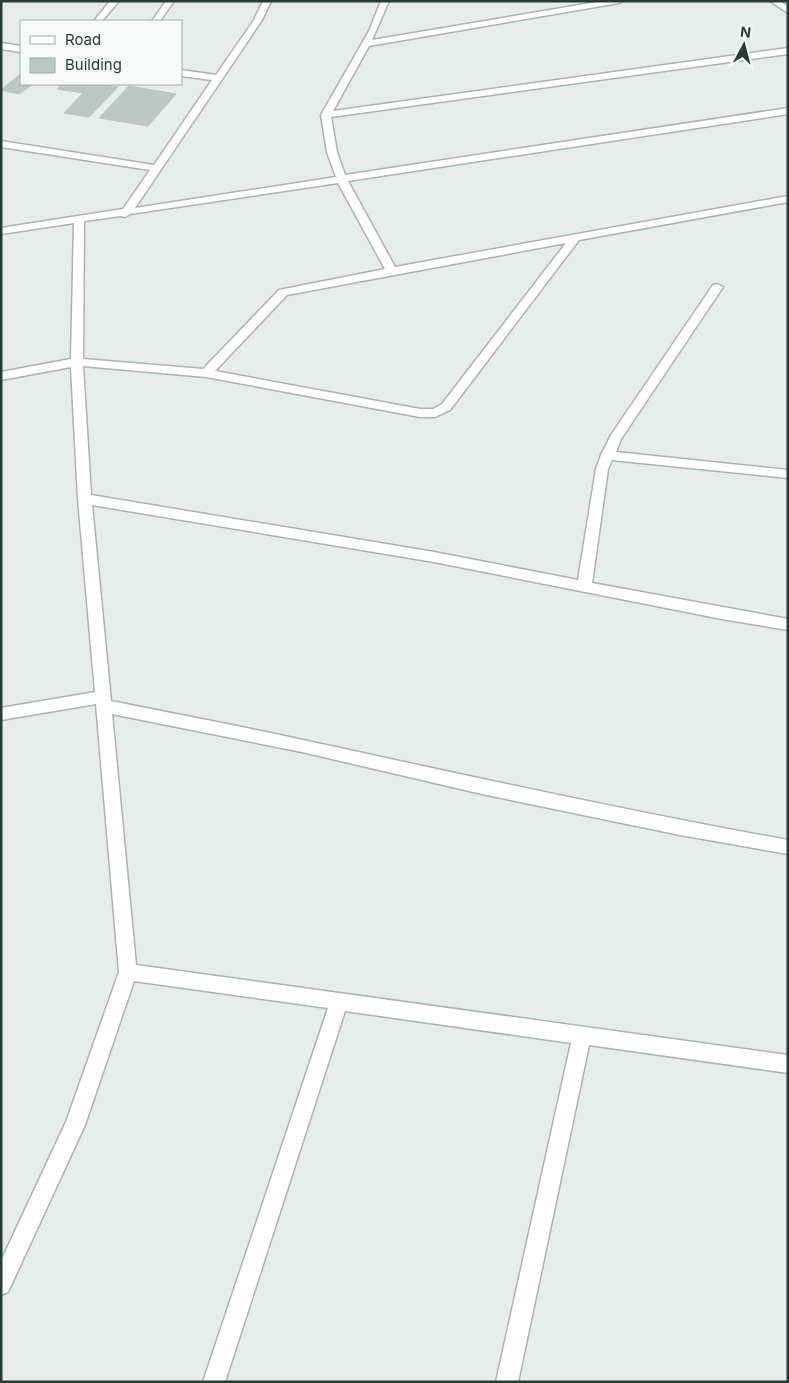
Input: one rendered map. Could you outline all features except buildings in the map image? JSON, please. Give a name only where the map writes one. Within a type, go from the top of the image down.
[{"type":"street","points":[[99,20],[115,1]]},
{"type":"street","points":[[157,20],[170,1]]},
{"type":"street","points":[[125,214],[258,20],[267,1]]},
{"type":"street","points":[[385,1],[366,44],[326,115],[332,152],[342,180],[392,271]]},
{"type":"street","points":[[366,44],[619,1]]},
{"type":"street","points":[[774,1],[788,12]]},
{"type":"street","points":[[1,46],[20,49]]},
{"type":"street","points":[[326,115],[788,51]]},
{"type":"street","points":[[182,73],[219,78]]},
{"type":"street","points":[[1,231],[125,214],[788,111]]},
{"type":"street","points":[[1,144],[156,168]]},
{"type":"street","points":[[206,373],[283,292],[788,199]]},
{"type":"street","points":[[1,1284],[75,1125],[128,972],[85,499],[77,362],[79,220]]},
{"type":"street","points":[[1,376],[77,362],[206,373],[420,413],[435,413],[446,407],[575,238]]},
{"type":"street","points":[[584,587],[602,469],[606,455],[615,438],[717,287]]},
{"type":"street","points":[[606,455],[788,474]]},
{"type":"street","points":[[85,499],[434,557],[788,625]]},
{"type":"street","points":[[1,714],[102,702],[539,798],[788,847]]},
{"type":"street","points":[[128,972],[788,1064]]},
{"type":"street","points":[[214,1382],[339,1001]]},
{"type":"street","points":[[507,1382],[582,1035]]}]
